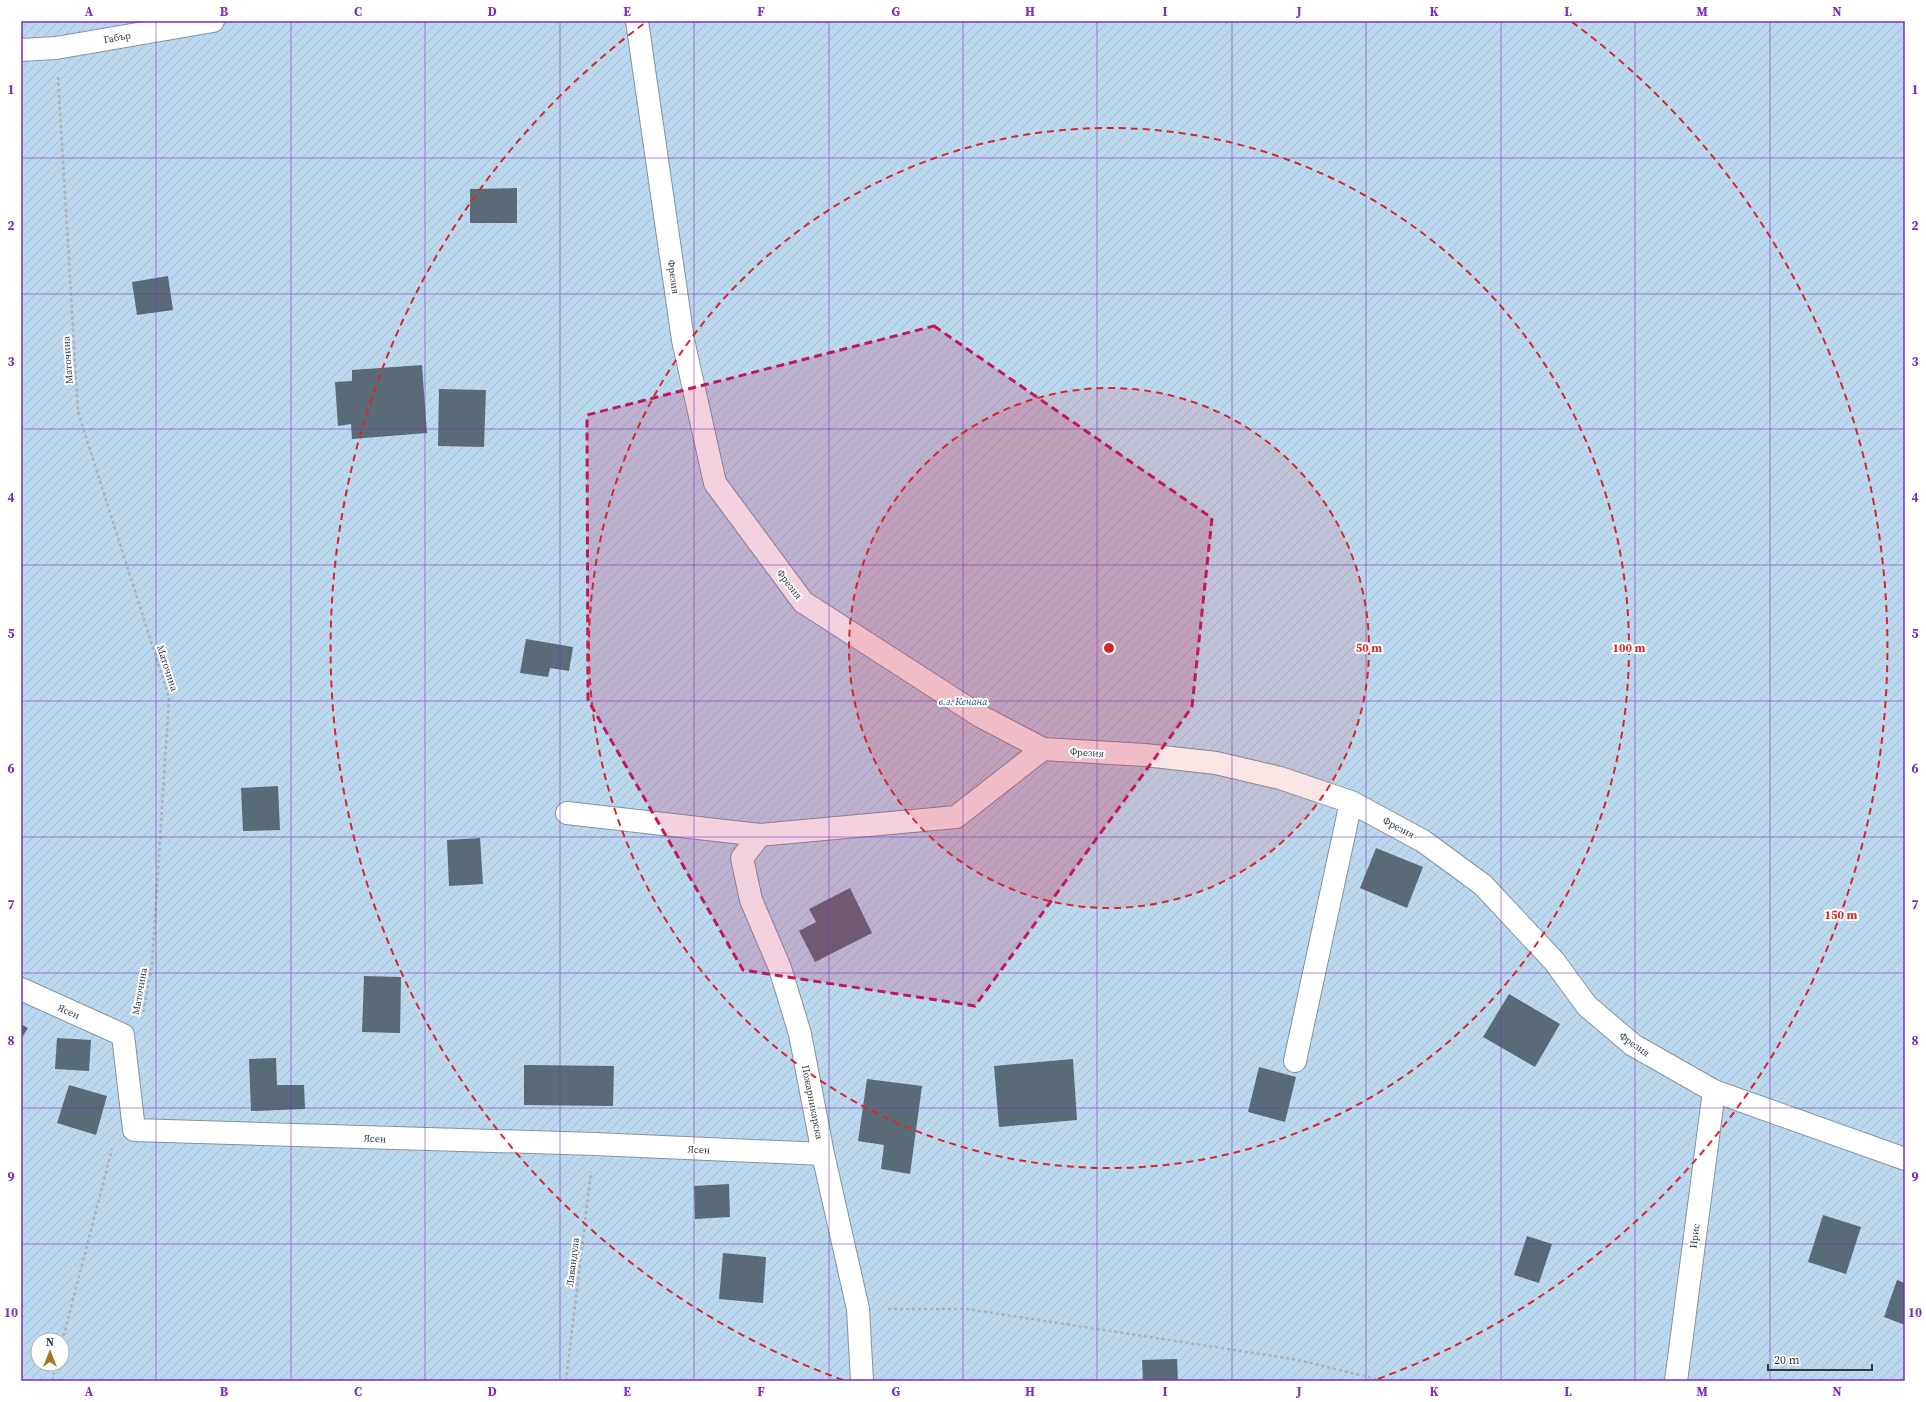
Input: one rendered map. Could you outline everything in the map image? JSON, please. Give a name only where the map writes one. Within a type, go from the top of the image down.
[{"type":"street","name":"Габър","points":[[21,50],[56,48],[213,21]]},
{"type":"street","name":"Фрезия","points":[[637,21],[683,340],[715,483],[803,602],[980,716],[1043,749],[1145,755],[1216,763],[1280,778],[1351,802],[1423,841],[1483,885],[1554,961],[1588,1006],[1633,1045],[1714,1091],[1905,1159]]},
{"type":"street","points":[[567,813],[760,835],[956,817],[1043,749]]},
{"type":"street","points":[[1295,1061],[1351,802]]},
{"type":"street","name":"Пожарникарска","points":[[760,835],[742,858],[751,900],[780,968],[800,1034],[823,1154],[858,1309],[862,1381]]},
{"type":"street","name":"Ясен","points":[[21,989],[123,1035],[134,1130],[595,1144],[823,1154]]},
{"type":"street","name":"Ирис","points":[[1676,1381],[1714,1091]]},
{"type":"path","name":"Маточина","points":[[56,48],[78,412],[169,698],[152,965],[142,1018]]},
{"type":"path","points":[[65,1332],[113,1144]]},
{"type":"path","name":"Лавандула","points":[[566,1381],[595,1144]]},
{"type":"path","points":[[858,1309],[967,1309],[1299,1360],[1384,1381]]},
{"type":"highlighted area","points":[[934,326],[1212,518],[1192,707],[975,1006],[743,970],[588,700],[587,415]]},
{"type":"green space","name":"в.з. Кенана","points":[[21,21],[1905,21],[1905,1381],[21,1381]]},
{"type":"building","points":[[517,188],[517,223],[470,223],[470,189]]},
{"type":"building","points":[[168,276],[173,310],[137,315],[132,282]]},
{"type":"building","points":[[422,365],[427,433],[352,439],[351,424],[338,426],[335,382],[352,381],[352,370]]},
{"type":"building","points":[[439,389],[486,390],[484,447],[438,446]]},
{"type":"building","points":[[526,639],[573,647],[569,671],[550,668],[548,677],[520,673]]},
{"type":"building","points":[[278,786],[280,830],[243,831],[241,788]]},
{"type":"building","points":[[480,838],[483,884],[449,886],[447,840]]},
{"type":"building","points":[[1376,848],[1423,867],[1407,908],[1360,888]]},
{"type":"building","points":[[850,888],[872,933],[815,962],[799,931],[816,922],[809,909]]},
{"type":"building","points":[[364,976],[401,977],[400,1033],[362,1032]]},
{"type":"building","points":[[1509,994],[1560,1024],[1535,1067],[1483,1037]]},
{"type":"building","points":[[21,1024],[28,1028],[21,1039]]},
{"type":"building","points":[[57,1038],[91,1040],[89,1071],[55,1069]]},
{"type":"building","points":[[276,1058],[277,1085],[304,1085],[305,1109],[251,1111],[249,1059]]},
{"type":"building","points":[[1073,1059],[1077,1120],[999,1127],[994,1066]]},
{"type":"building","points":[[524,1065],[614,1066],[613,1106],[524,1105]]},
{"type":"building","points":[[1259,1067],[1296,1077],[1285,1122],[1248,1112]]},
{"type":"building","points":[[867,1079],[922,1086],[910,1174],[881,1169],[884,1145],[858,1141]]},
{"type":"building","points":[[69,1085],[107,1096],[96,1135],[57,1123]]},
{"type":"building","points":[[729,1184],[730,1217],[695,1219],[694,1186]]},
{"type":"building","points":[[1823,1215],[1861,1227],[1846,1274],[1808,1262]]},
{"type":"building","points":[[1527,1236],[1552,1244],[1539,1283],[1514,1275]]},
{"type":"building","points":[[723,1253],[766,1257],[763,1303],[719,1299]]},
{"type":"building","points":[[1897,1280],[1905,1283],[1905,1325],[1884,1317]]},
{"type":"building","points":[[1177,1359],[1178,1381],[1143,1381],[1142,1360]]}]
